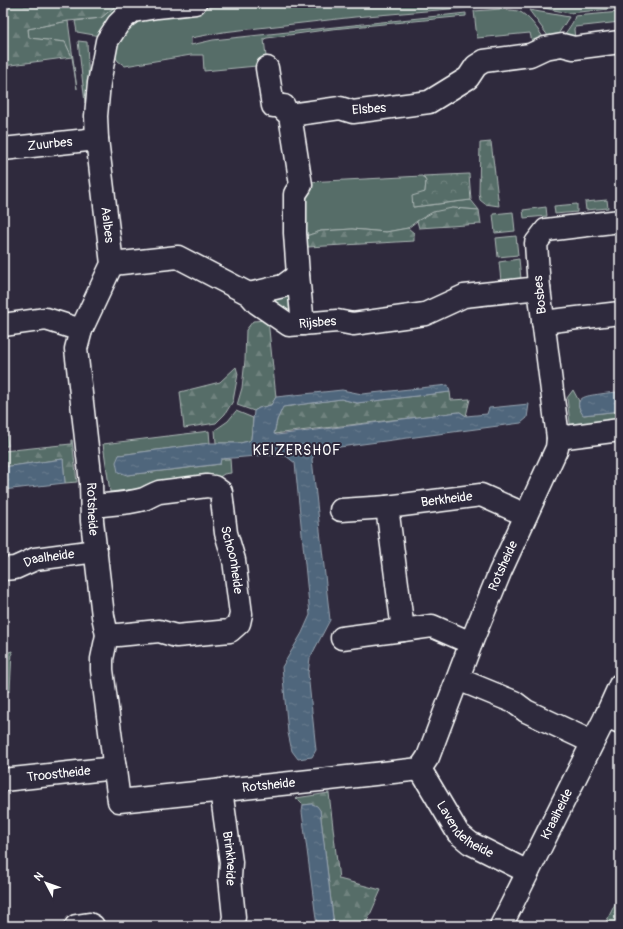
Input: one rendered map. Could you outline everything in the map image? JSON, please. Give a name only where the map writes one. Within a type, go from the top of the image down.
[{"type":"street","points":[[132,7],[157,7],[195,3]]},
{"type":"street","name":"Aalbes","points":[[112,264],[97,139],[96,116],[107,41],[118,24],[132,7]]},
{"type":"street","name":"Elsbes","points":[[290,115],[340,108],[353,112],[429,102],[468,78],[476,66],[484,61],[530,55],[545,48],[562,45],[574,48],[620,42]]},
{"type":"street","points":[[267,68],[273,106],[284,106],[285,111],[290,115],[301,185],[294,194],[295,233],[303,324]]},
{"type":"street","name":"Zuurbes","points":[[3,149],[97,139]]},
{"type":"street","name":"Bosbes","points":[[558,438],[539,288],[536,243],[546,230],[620,221]]},
{"type":"street","name":"Rijsbes","points":[[112,264],[178,257],[249,294],[256,303],[289,325],[337,321],[353,324],[425,314],[464,296],[539,288]]},
{"type":"street","points":[[3,325],[46,319],[81,330],[112,264]]},
{"type":"street","points":[[249,294],[283,286],[298,275]]},
{"type":"street","points":[[543,322],[620,313]]},
{"type":"street","name":"Rotsheide","points":[[81,330],[76,349],[91,483],[92,521],[103,616],[107,635],[102,659],[102,670],[119,801],[420,769],[428,757],[471,643],[500,572],[557,448],[558,438]]},
{"type":"street","points":[[558,438],[620,430]]},
{"type":"street","name":"Schoonheide","points":[[92,506],[132,501],[145,498],[159,492],[207,486],[214,487],[221,492],[226,534],[234,560],[241,614],[240,623],[230,631],[176,636],[159,630],[107,635]]},
{"type":"street","name":"Berkheide","points":[[341,510],[387,507],[481,495],[526,514]]},
{"type":"street","points":[[387,507],[403,630]]},
{"type":"street","name":"Daalheide","points":[[3,569],[15,568],[35,560],[96,551]]},
{"type":"street","points":[[342,638],[432,626],[471,643]]},
{"type":"street","points":[[458,679],[514,702],[526,711],[592,742]]},
{"type":"street","name":"Kraaiheide","points":[[501,926],[592,742],[613,719],[620,685]]},
{"type":"street","name":"Troostheide","points":[[3,780],[115,768]]},
{"type":"street","name":"Lavendelheide","points":[[420,769],[458,833],[470,843],[528,872]]},
{"type":"street","name":"Brinkheide","points":[[221,790],[231,862],[230,878],[234,917],[232,926]]},
{"type":"street","points":[[76,926],[89,924],[93,926]]},
{"type":"green space","points":[[119,3],[118,8],[106,22],[100,36],[77,32],[75,21],[101,18]]},
{"type":"green space","points":[[119,3],[101,18],[68,21],[28,29],[29,38],[65,42],[72,57],[3,66],[3,4]]},
{"type":"green space","points":[[254,3],[620,3],[620,8],[569,13],[523,4],[497,5],[355,17],[223,32],[191,38],[191,45],[213,40],[466,13],[466,16],[332,29],[267,38],[264,39],[267,65],[204,71],[203,55],[191,55],[125,66],[118,61],[111,50],[133,17],[192,8]]},
{"type":"green space","points":[[501,9],[518,11],[522,13],[533,23],[545,40],[532,42],[530,33],[477,38],[474,11]]},
{"type":"green space","points":[[529,10],[569,17],[555,39],[551,40]]},
{"type":"green space","points":[[620,12],[620,22],[575,27],[575,39],[563,37],[575,16]]},
{"type":"green space","points":[[68,21],[77,89],[72,57],[65,42],[29,38],[28,29]]},
{"type":"green space","points":[[78,41],[87,42],[89,88],[85,103]]},
{"type":"green space","points":[[491,142],[499,206],[485,204],[480,200],[479,193],[480,143]]},
{"type":"green space","points":[[469,174],[471,200],[413,207],[412,196],[425,192],[426,181],[423,176]]},
{"type":"green space","points":[[422,176],[426,181],[425,192],[413,207],[471,200],[479,210],[452,208],[417,221],[408,228],[386,232],[352,229],[321,231],[306,236],[299,203],[307,182]]},
{"type":"green space","points":[[607,200],[608,208],[586,210],[585,202]]},
{"type":"green space","points":[[577,204],[577,212],[555,214],[554,206]]},
{"type":"green space","points":[[546,207],[547,216],[524,218],[523,210]]},
{"type":"green space","points":[[452,208],[479,210],[481,224],[419,228],[417,221],[433,212]]},
{"type":"green space","points":[[513,212],[515,231],[495,233],[493,214]]},
{"type":"green space","points":[[408,228],[414,233],[414,241],[308,247],[306,236],[321,231],[352,229],[386,232]]},
{"type":"green space","points":[[516,236],[518,255],[498,257],[496,238]]},
{"type":"green space","points":[[519,259],[521,279],[501,281],[499,262]]},
{"type":"green space","points":[[291,293],[295,314],[290,317],[263,302]]},
{"type":"green space","points":[[268,320],[276,397],[271,405],[254,411],[237,405],[242,388],[246,330],[253,321]]},
{"type":"green space","points":[[236,367],[238,374],[233,401],[225,414],[216,423],[184,428],[180,392],[220,382]]},
{"type":"green space","points":[[573,390],[584,415],[620,411],[620,425],[571,431],[567,398]]},
{"type":"green space","points":[[450,392],[451,400],[470,399],[466,416],[460,412],[274,434],[282,407],[341,399],[357,403]]},
{"type":"green space","points":[[3,408],[8,446],[3,446]]},
{"type":"green space","points":[[236,411],[253,418],[251,439],[240,443],[216,443],[215,430],[228,421]]},
{"type":"green space","points":[[209,431],[210,443],[119,455],[127,475],[220,464],[220,459],[230,459],[231,473],[224,474],[215,480],[110,492],[103,444]]},
{"type":"green space","points":[[71,440],[77,482],[65,483],[63,459],[3,467],[3,451],[71,444]]},
{"type":"green space","points":[[12,651],[10,691],[3,692],[3,654]]},
{"type":"green space","points":[[329,793],[339,879],[381,890],[365,926],[334,926],[320,810],[312,804],[303,805],[296,798]]},
{"type":"green space","points":[[620,894],[620,926],[604,926]]},
{"type":"water","points":[[448,385],[450,392],[357,403],[341,399],[283,407],[277,420],[274,434],[277,435],[460,412],[466,416],[487,414],[489,408],[529,404],[527,418],[521,423],[317,450],[312,459],[330,620],[310,658],[308,673],[316,750],[312,757],[298,759],[292,751],[288,733],[282,667],[302,633],[310,615],[295,463],[286,456],[268,455],[221,459],[220,464],[127,475],[118,472],[116,462],[119,455],[210,443],[240,443],[249,441],[251,439],[254,411],[271,405],[276,397],[342,390],[362,394]]},
{"type":"water","points":[[620,392],[620,411],[583,415],[579,404],[579,401],[582,398],[605,393]]},
{"type":"water","points":[[63,459],[65,483],[3,490],[3,467]]},
{"type":"water","points":[[312,804],[317,806],[320,810],[334,926],[317,926],[302,812],[303,805]]},
{"type":"district","name":"KEIZERSHOF","points":[[297,450]]}]
